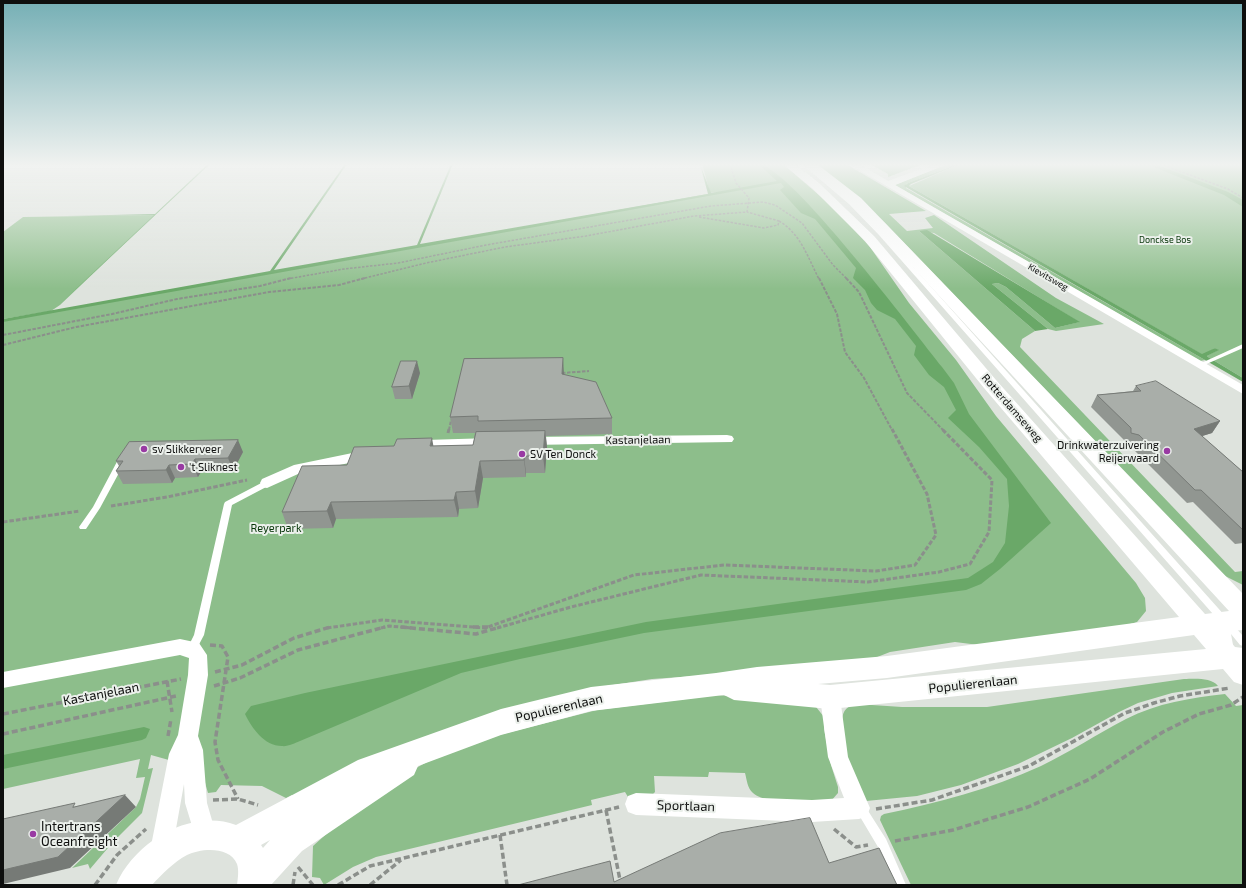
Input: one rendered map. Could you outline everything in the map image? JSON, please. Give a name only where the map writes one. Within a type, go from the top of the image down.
[{"type":"main road","name":"Rotterdamseweg","points":[[834,205],[869,240],[990,383],[1200,624],[1239,664]]},
{"type":"main road","name":"Rotterdamseweg","points":[[861,205],[891,235],[1017,371],[1237,617]]},
{"type":"main road","name":"Populierenlaan","points":[[238,841],[358,774],[501,722],[591,699],[716,685],[757,678],[887,667],[1200,624],[1237,617]]},
{"type":"main road","name":"Populierenlaan","points":[[716,685],[760,692],[830,697],[1239,664]]},
{"type":"main road","name":"Populierenlaan","points":[[254,882],[291,840],[431,748]]},
{"type":"main road","points":[[132,885],[144,869],[161,854],[183,841],[205,834],[223,835],[238,841],[248,850],[253,863],[254,882]]},
{"type":"street","name":"Kievitsweg","points":[[925,205],[1204,364],[1243,390]]},
{"type":"street","name":"Kastanjelaan","points":[[402,448],[446,442],[726,439]]},
{"type":"street","points":[[266,483],[294,470],[379,453]]},
{"type":"street","points":[[3,680],[180,647],[192,649],[198,655],[198,675],[188,736],[179,754],[161,854]]},
{"type":"street","points":[[830,697],[838,757],[860,808]]},
{"type":"street","points":[[188,736],[193,750],[196,803],[205,834]]},
{"type":"street","name":"Sportlaan","points":[[636,804],[812,811],[860,808]]},
{"type":"lane","name":"Rotterdamseweg","points":[[853,205],[1237,617],[1239,664]]},
{"type":"lane","points":[[1204,364],[1243,346]]},
{"type":"lane","points":[[83,527],[96,508],[124,456]]},
{"type":"lane","points":[[192,649],[199,635],[228,504],[266,483]]},
{"type":"lane","points":[[1237,617],[1239,664]]},
{"type":"lane","points":[[860,808],[882,843],[900,885]]},
{"type":"path","points":[[747,212],[750,205]]},
{"type":"path","name":"Kastanjelaan","points":[[3,714],[226,670],[242,664],[294,638],[334,626],[382,620],[485,628],[634,575],[724,565],[876,571],[915,566],[936,535],[927,494],[864,378],[845,352],[837,314],[798,237],[789,227],[779,222],[761,215],[747,212],[694,216]]},
{"type":"path","points":[[3,346],[48,333],[116,320],[269,292],[339,285],[460,256],[531,243],[586,236],[694,216],[764,228],[778,225],[779,222]]},
{"type":"path","points":[[561,373],[589,371]]},
{"type":"path","points":[[446,442],[452,419]]},
{"type":"path","points":[[3,522],[167,497],[249,479]]},
{"type":"path","points":[[192,649],[216,644],[222,646],[226,650],[228,657],[215,742],[218,760],[238,800]]},
{"type":"path","points":[[860,808],[882,809],[932,800],[1029,766],[1125,713],[1180,696],[1239,664]]},
{"type":"path","points":[[812,811],[856,847],[953,830],[1028,806],[1090,779],[1163,732],[1199,714],[1231,704],[1243,697]]},
{"type":"path","points":[[338,885],[370,866],[636,804]]},
{"type":"path","points":[[606,810],[621,885]]},
{"type":"path","points":[[500,835],[507,885]]},
{"type":"path","points":[[370,885],[403,858]]},
{"type":"path","points":[[296,864],[312,885]]},
{"type":"green space","name":"Reyerpark","points":[[644,205],[831,205],[870,247],[909,303],[956,360],[996,416],[1136,583],[1145,598],[1146,611],[1137,622],[1120,627],[995,647],[955,642],[890,652],[857,665],[652,679],[587,689],[295,801],[292,795],[286,798],[262,786],[221,785],[216,792],[208,793],[201,769],[151,755],[148,769],[153,768],[142,813],[113,842],[90,869],[88,864],[72,868],[136,807],[140,799],[145,777],[136,778],[140,759],[3,789],[3,321]]},
{"type":"green space","points":[[864,205],[917,205],[926,211],[889,214],[907,231],[933,228],[925,218],[934,215],[1056,298],[1104,324],[1056,331],[1048,329],[992,284],[998,283],[1006,287],[1055,328],[1079,322],[934,233],[919,231],[1035,331],[1022,339],[1020,347],[1235,572],[1243,571],[1243,585],[1225,576],[1209,560],[884,222]]},
{"type":"green space","points":[[930,205],[936,205],[1205,360],[1200,361]]},
{"type":"green space","name":"Donckse Bos","points":[[943,205],[1243,205],[1243,378],[1207,356],[1218,350],[1215,348],[1203,355]]},
{"type":"green space","points":[[155,215],[60,305],[51,311],[3,319],[3,232],[23,217]]},
{"type":"green space","points":[[1184,679],[1207,680],[1218,686],[1172,693],[1138,703],[1072,738],[1018,764],[961,785],[917,796],[866,801],[847,760],[842,720],[846,709],[857,704],[902,707],[987,707]]},
{"type":"green space","points":[[1225,694],[1236,706],[1243,705],[1243,885],[911,885],[880,820],[881,816],[884,814],[924,805],[1003,782],[1052,761],[1138,713],[1187,699]]},
{"type":"green space","points":[[717,695],[813,703],[824,717],[824,729],[831,765],[838,787],[838,793],[831,801],[779,801],[759,797],[753,793],[748,786],[745,773],[709,772],[708,777],[654,776],[655,792],[652,795],[628,797],[625,792],[591,800],[592,805],[376,857],[353,867],[324,885],[320,878],[312,877],[313,846],[374,791],[427,762],[495,736],[597,710]]},
{"type":"shaded area","points":[[166,205],[60,304],[154,215],[66,216],[155,214]]},
{"type":"shaded area","points":[[316,205],[318,205],[274,270],[417,245],[434,205],[436,205],[420,244],[642,205],[655,205],[3,322],[3,319],[270,271]]},
{"type":"shaded area","points":[[794,205],[809,205],[881,289],[954,383],[969,414],[1051,523],[981,584],[966,590],[644,633],[461,673],[291,745],[276,745],[264,740],[259,735],[245,714],[251,706],[305,693],[646,622],[968,578],[993,562],[1005,543],[1009,506],[1007,479],[979,447],[948,418],[956,410],[944,387],[929,375],[914,355],[916,346],[895,319],[877,310],[871,303],[865,290],[853,278],[856,268],[815,219],[801,213]]},
{"type":"shaded area","points":[[938,205],[943,205],[1202,354],[1215,348],[1219,350],[1207,356],[1243,378],[1243,382]]},
{"type":"shaded area","points":[[927,230],[1080,322],[1055,328],[1006,287],[998,283],[992,284],[1048,329],[1035,331],[919,231]]},
{"type":"shaded area","points":[[144,727],[150,729],[146,738],[142,740],[3,769],[3,755]]},
{"type":"building","points":[[563,358],[562,374],[596,382],[612,418],[478,421],[478,416],[450,417],[464,359]]},
{"type":"building","points":[[401,361],[417,361],[409,386],[392,387]]},
{"type":"building","points":[[1156,381],[1220,421],[1194,429],[1243,472],[1243,530],[1201,490],[1195,490],[1139,435],[1131,433],[1131,428],[1097,395],[1141,391],[1136,386]]},
{"type":"building","points":[[545,431],[543,456],[524,456],[524,460],[480,461],[475,491],[456,492],[454,500],[331,502],[327,511],[282,512],[302,466],[347,465],[354,447],[394,446],[397,439],[432,438],[430,446],[473,445],[476,432]]},
{"type":"building","points":[[238,440],[228,458],[195,459],[192,464],[169,465],[166,470],[116,471],[123,461],[116,461],[129,442]]},
{"type":"building","points":[[125,795],[58,857],[3,870],[3,819],[75,803],[73,807]]},
{"type":"building","points":[[810,818],[829,863],[879,848],[897,885],[518,885],[610,861],[614,882],[720,833]]},
{"type":"place","name":"sv Slikkerveer","points":[[144,449]]},
{"type":"place","name":"Drinkwaterzuivering Reijerwaard","points":[[1167,451]]},
{"type":"place","name":"SV Ten Donck","points":[[522,454]]},
{"type":"place","name":"'t Sliknest","points":[[181,467]]},
{"type":"place","name":"Intertrans Oceanfreight","points":[[33,834]]}]
